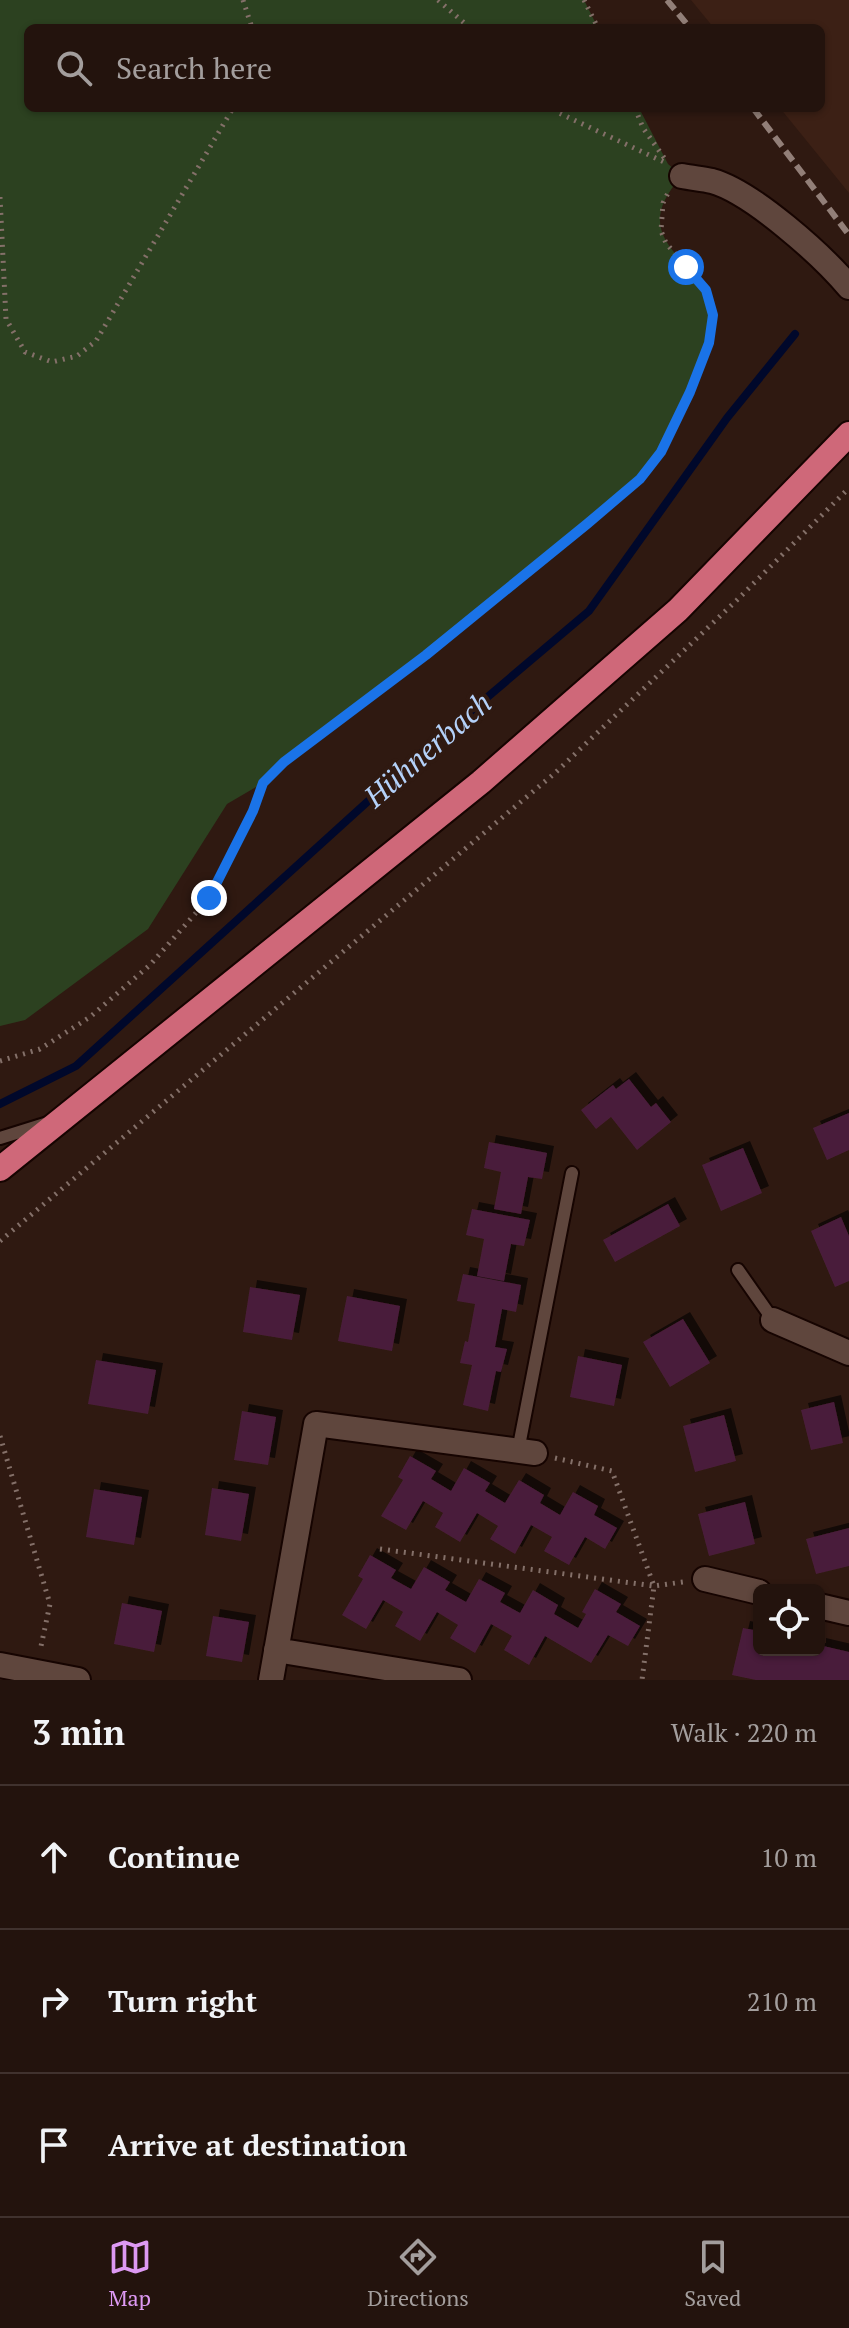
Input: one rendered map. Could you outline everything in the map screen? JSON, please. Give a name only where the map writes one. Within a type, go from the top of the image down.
[{"type":"highway","points":[[0,1169],[469,792],[678,610],[849,434]]},
{"type":"street","points":[[682,176],[715,182],[756,204],[832,267],[849,287]]},
{"type":"street","points":[[773,1320],[849,1353]]},
{"type":"street","points":[[271,1680],[316,1424],[526,1452]]},
{"type":"street","points":[[705,1579],[753,1591]]},
{"type":"street","points":[[825,1607],[849,1613]]},
{"type":"street","points":[[276,1650],[459,1680]]},
{"type":"street","points":[[0,1665],[78,1680]]},
{"type":"lane","points":[[0,1138],[63,1118]]},
{"type":"lane","points":[[526,1452],[572,1173]]},
{"type":"lane","points":[[738,1270],[773,1320]]},
{"type":"path","points":[[243,0],[251,24]]},
{"type":"path","points":[[438,0],[465,24]]},
{"type":"path","points":[[584,0],[596,24]]},
{"type":"path","points":[[0,197],[6,319],[25,352],[52,362],[77,356],[96,341],[231,112]]},
{"type":"path","points":[[558,112],[668,164],[643,128],[637,112]]},
{"type":"path","points":[[0,1061],[40,1049],[90,1017],[150,965],[209,898],[253,811],[263,783],[284,762],[426,655],[640,479],[661,452],[709,343],[713,315],[706,290],[666,243],[661,231],[663,203],[682,176]]},
{"type":"path","points":[[0,1241],[555,773],[737,600],[849,488]]},
{"type":"path","points":[[0,1436],[50,1604],[35,1673]]},
{"type":"path","points":[[526,1452],[612,1471],[654,1586],[642,1680]]},
{"type":"path","points":[[380,1549],[654,1586],[705,1579]]},
{"type":"shaded area","points":[[691,0],[849,0],[849,193],[783,112],[825,112],[825,24],[711,24]]},
{"type":"green space","points":[[0,0],[584,0],[596,24],[24,24],[24,112],[641,112],[668,164],[682,176],[665,199],[660,218],[663,234],[706,294],[712,313],[712,331],[688,399],[640,479],[426,655],[284,762],[263,783],[227,804],[148,929],[25,1020],[0,1026]]},
{"type":"building","points":[[629,1079],[651,1107],[656,1103],[671,1122],[637,1150],[611,1117],[596,1129],[581,1110],[613,1085],[616,1089]]},
{"type":"building","points":[[849,1113],[849,1150],[827,1160],[813,1128]]},
{"type":"building","points":[[489,1142],[547,1153],[542,1179],[528,1177],[521,1214],[494,1209],[501,1172],[484,1168]]},
{"type":"building","points":[[743,1148],[762,1193],[721,1211],[702,1165]]},
{"type":"building","points":[[668,1204],[680,1226],[615,1262],[603,1240]]},
{"type":"building","points":[[472,1209],[530,1220],[524,1246],[511,1244],[504,1281],[477,1276],[484,1239],[466,1235]]},
{"type":"building","points":[[841,1217],[849,1236],[849,1281],[835,1287],[811,1231]]},
{"type":"building","points":[[463,1274],[521,1285],[516,1312],[502,1309],[495,1347],[507,1349],[501,1372],[496,1371],[488,1411],[463,1405],[472,1365],[460,1363],[465,1341],[468,1342],[475,1304],[457,1301]]},
{"type":"building","points":[[250,1287],[300,1295],[292,1340],[243,1332]]},
{"type":"building","points":[[347,1296],[400,1306],[392,1351],[338,1341]]},
{"type":"building","points":[[683,1319],[710,1363],[670,1387],[643,1342]]},
{"type":"building","points":[[578,1356],[622,1365],[614,1406],[570,1397]]},
{"type":"building","points":[[96,1360],[156,1370],[148,1414],[88,1404]]},
{"type":"building","points":[[834,1402],[843,1443],[811,1450],[801,1410]]},
{"type":"building","points":[[242,1411],[276,1417],[268,1465],[234,1460]]},
{"type":"building","points":[[724,1415],[736,1461],[695,1472],[683,1426]]},
{"type":"building","points":[[410,1456],[436,1471],[431,1479],[451,1491],[464,1468],[490,1483],[485,1491],[505,1503],[519,1480],[544,1495],[540,1503],[560,1515],[573,1492],[598,1506],[594,1515],[617,1528],[605,1549],[585,1537],[569,1565],[544,1551],[552,1537],[531,1525],[515,1554],[490,1539],[498,1526],[477,1513],[460,1542],[435,1527],[443,1513],[423,1501],[406,1530],[381,1516],[403,1480],[398,1477]]},
{"type":"building","points":[[212,1488],[249,1494],[241,1541],[205,1535]]},
{"type":"building","points":[[94,1489],[142,1497],[134,1545],[86,1537]]},
{"type":"building","points":[[745,1502],[755,1544],[709,1556],[698,1514]]},
{"type":"building","points":[[849,1528],[849,1566],[816,1574],[806,1539]]},
{"type":"building","points":[[370,1555],[396,1570],[391,1578],[411,1589],[424,1567],[450,1582],[445,1590],[466,1602],[479,1579],[505,1593],[500,1602],[520,1613],[533,1590],[558,1605],[554,1614],[578,1628],[586,1614],[582,1612],[595,1589],[621,1604],[616,1612],[640,1626],[628,1646],[608,1635],[591,1663],[545,1636],[529,1665],[504,1650],[512,1636],[491,1624],[475,1653],[450,1638],[458,1625],[437,1612],[420,1641],[395,1626],[403,1612],[383,1600],[366,1629],[342,1615],[363,1579],[358,1576]]},
{"type":"building","points":[[122,1603],[162,1611],[154,1652],[114,1644]]},
{"type":"building","points":[[213,1616],[249,1622],[242,1662],[206,1656]]},
{"type":"building","points":[[743,1628],[753,1630],[753,1656],[825,1656],[825,1646],[849,1652],[849,1680],[756,1680],[732,1675]]},
{"type":"waterway","name":"Hühnerbach","points":[[0,1104],[76,1066],[419,755],[589,611],[727,418],[795,334]]},
{"type":"railway","points":[[667,0],[687,24]]},
{"type":"railway","points":[[756,112],[849,235]]},
{"type":"route","points":[[209,898],[253,811],[263,783],[284,762],[426,655],[587,524],[640,479],[661,452],[709,343],[713,315],[706,290],[686,267]]}]
